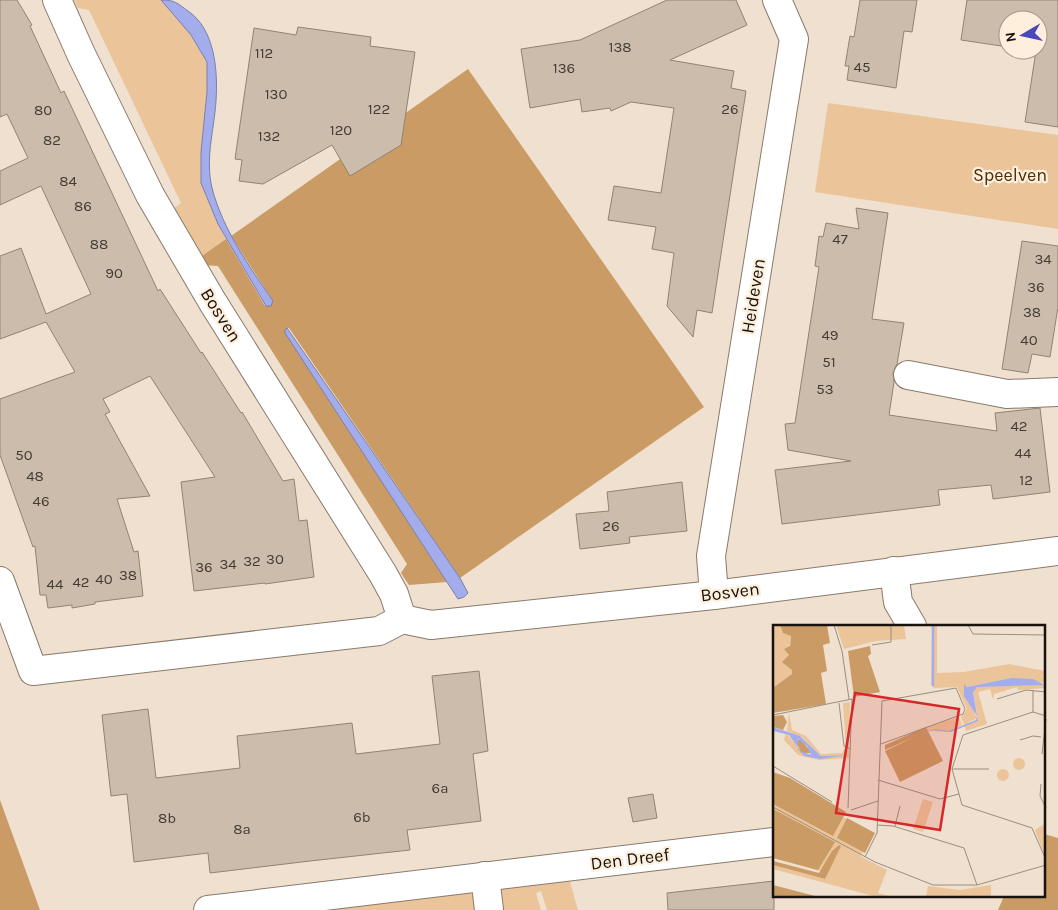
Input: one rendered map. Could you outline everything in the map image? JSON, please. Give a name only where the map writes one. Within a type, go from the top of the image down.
[{"type":"street","name":"Bosven","points":[[58,0],[81,54],[150,195],[212,301],[383,574],[394,594],[402,619],[431,625],[714,595],[1058,551]]},
{"type":"street","name":"Heideven","points":[[714,595],[711,556],[794,39],[776,0]]},
{"type":"street","points":[[908,375],[1007,394],[1058,392]]},
{"type":"street","points":[[894,571],[898,602],[911,625]]},
{"type":"street","points":[[0,581],[33,671],[379,631],[402,619]]},
{"type":"street","name":"Den Dreef","points":[[208,910],[773,842]]},
{"type":"street","points":[[485,876],[489,910]]},
{"type":"green space","points":[[74,0],[161,0],[191,35],[207,62],[207,92],[201,152],[201,183],[226,239],[199,258],[172,210],[181,203],[89,10],[78,8]]},
{"type":"green space","name":"Speelven","points":[[828,103],[1058,135],[1058,229],[815,192]]},
{"type":"green space","points":[[568,875],[578,910],[547,910],[541,891],[536,893],[541,910],[497,910],[500,885]]},
{"type":"green space","points":[[478,887],[483,910],[265,910]]},
{"type":"shaded area","points":[[468,69],[704,407],[460,578],[289,328],[287,328],[285,333],[447,582],[409,585],[401,573],[407,564],[218,266],[203,265],[199,258],[226,239],[265,306],[273,301],[231,236]]},
{"type":"shaded area","points":[[0,800],[40,910],[0,910]]},
{"type":"shaded area","points":[[1046,835],[1058,838],[1058,910],[998,910],[1003,898],[1046,898]]},
{"type":"water","points":[[161,0],[176,2],[188,11],[204,28],[209,39],[213,51],[216,77],[216,101],[209,166],[212,188],[230,233],[273,301],[271,306],[266,306],[218,224],[201,183],[201,152],[207,92],[207,62],[191,35]]},
{"type":"water","points":[[287,328],[460,578],[468,593],[464,597],[458,599],[285,333]]},
{"type":"building","points":[[0,0],[17,0],[32,25],[30,26],[61,93],[64,91],[158,291],[160,289],[242,412],[283,481],[294,479],[299,521],[307,520],[314,577],[194,591],[181,482],[215,477],[150,376],[103,399],[110,412],[105,414],[150,496],[117,499],[134,552],[138,551],[143,596],[95,602],[95,604],[72,608],[72,605],[48,608],[46,595],[40,595],[35,546],[33,547],[0,455],[0,399],[75,372],[46,322],[0,339],[0,256],[21,248],[46,314],[91,294],[41,186],[0,205],[0,171],[28,158],[7,114],[0,117]]},
{"type":"building","points":[[667,0],[736,0],[747,25],[670,60],[734,71],[731,88],[746,91],[712,313],[697,310],[693,337],[667,306],[674,253],[652,249],[656,227],[608,220],[614,186],[661,193],[674,108],[631,102],[611,111],[610,108],[582,112],[580,99],[530,108],[521,49],[580,40]]},
{"type":"building","points":[[860,0],[917,0],[912,32],[904,31],[896,88],[847,80],[849,66],[845,66],[850,36],[854,37]]},
{"type":"building","points":[[967,0],[1058,0],[1058,127],[1025,122],[1035,60],[1048,60],[1048,10],[998,10],[998,46],[961,40]]},
{"type":"building","points":[[298,27],[371,37],[370,46],[415,52],[401,145],[350,176],[332,145],[263,184],[239,181],[242,160],[235,159],[254,28],[296,35]]},
{"type":"building","points":[[856,208],[888,213],[872,319],[904,323],[897,364],[893,373],[894,382],[889,415],[997,431],[995,413],[1040,408],[1050,492],[993,499],[991,485],[938,490],[940,505],[782,524],[775,470],[851,461],[788,450],[785,424],[795,423],[819,267],[815,266],[819,236],[823,237],[826,223],[859,229]]},
{"type":"building","points":[[1022,241],[1058,246],[1058,307],[1050,357],[1032,354],[1028,373],[1002,369]]},
{"type":"building","points":[[682,482],[687,531],[629,537],[630,543],[580,549],[576,514],[609,511],[607,492]]},
{"type":"building","points":[[479,671],[488,751],[473,754],[481,821],[407,830],[410,850],[210,873],[208,853],[134,862],[127,794],[111,796],[102,715],[148,709],[156,778],[240,768],[237,736],[352,723],[356,754],[440,744],[432,676]]},
{"type":"building","points":[[653,794],[657,818],[633,822],[628,798]]},
{"type":"building","points":[[773,881],[774,910],[668,910],[667,893]]}]
